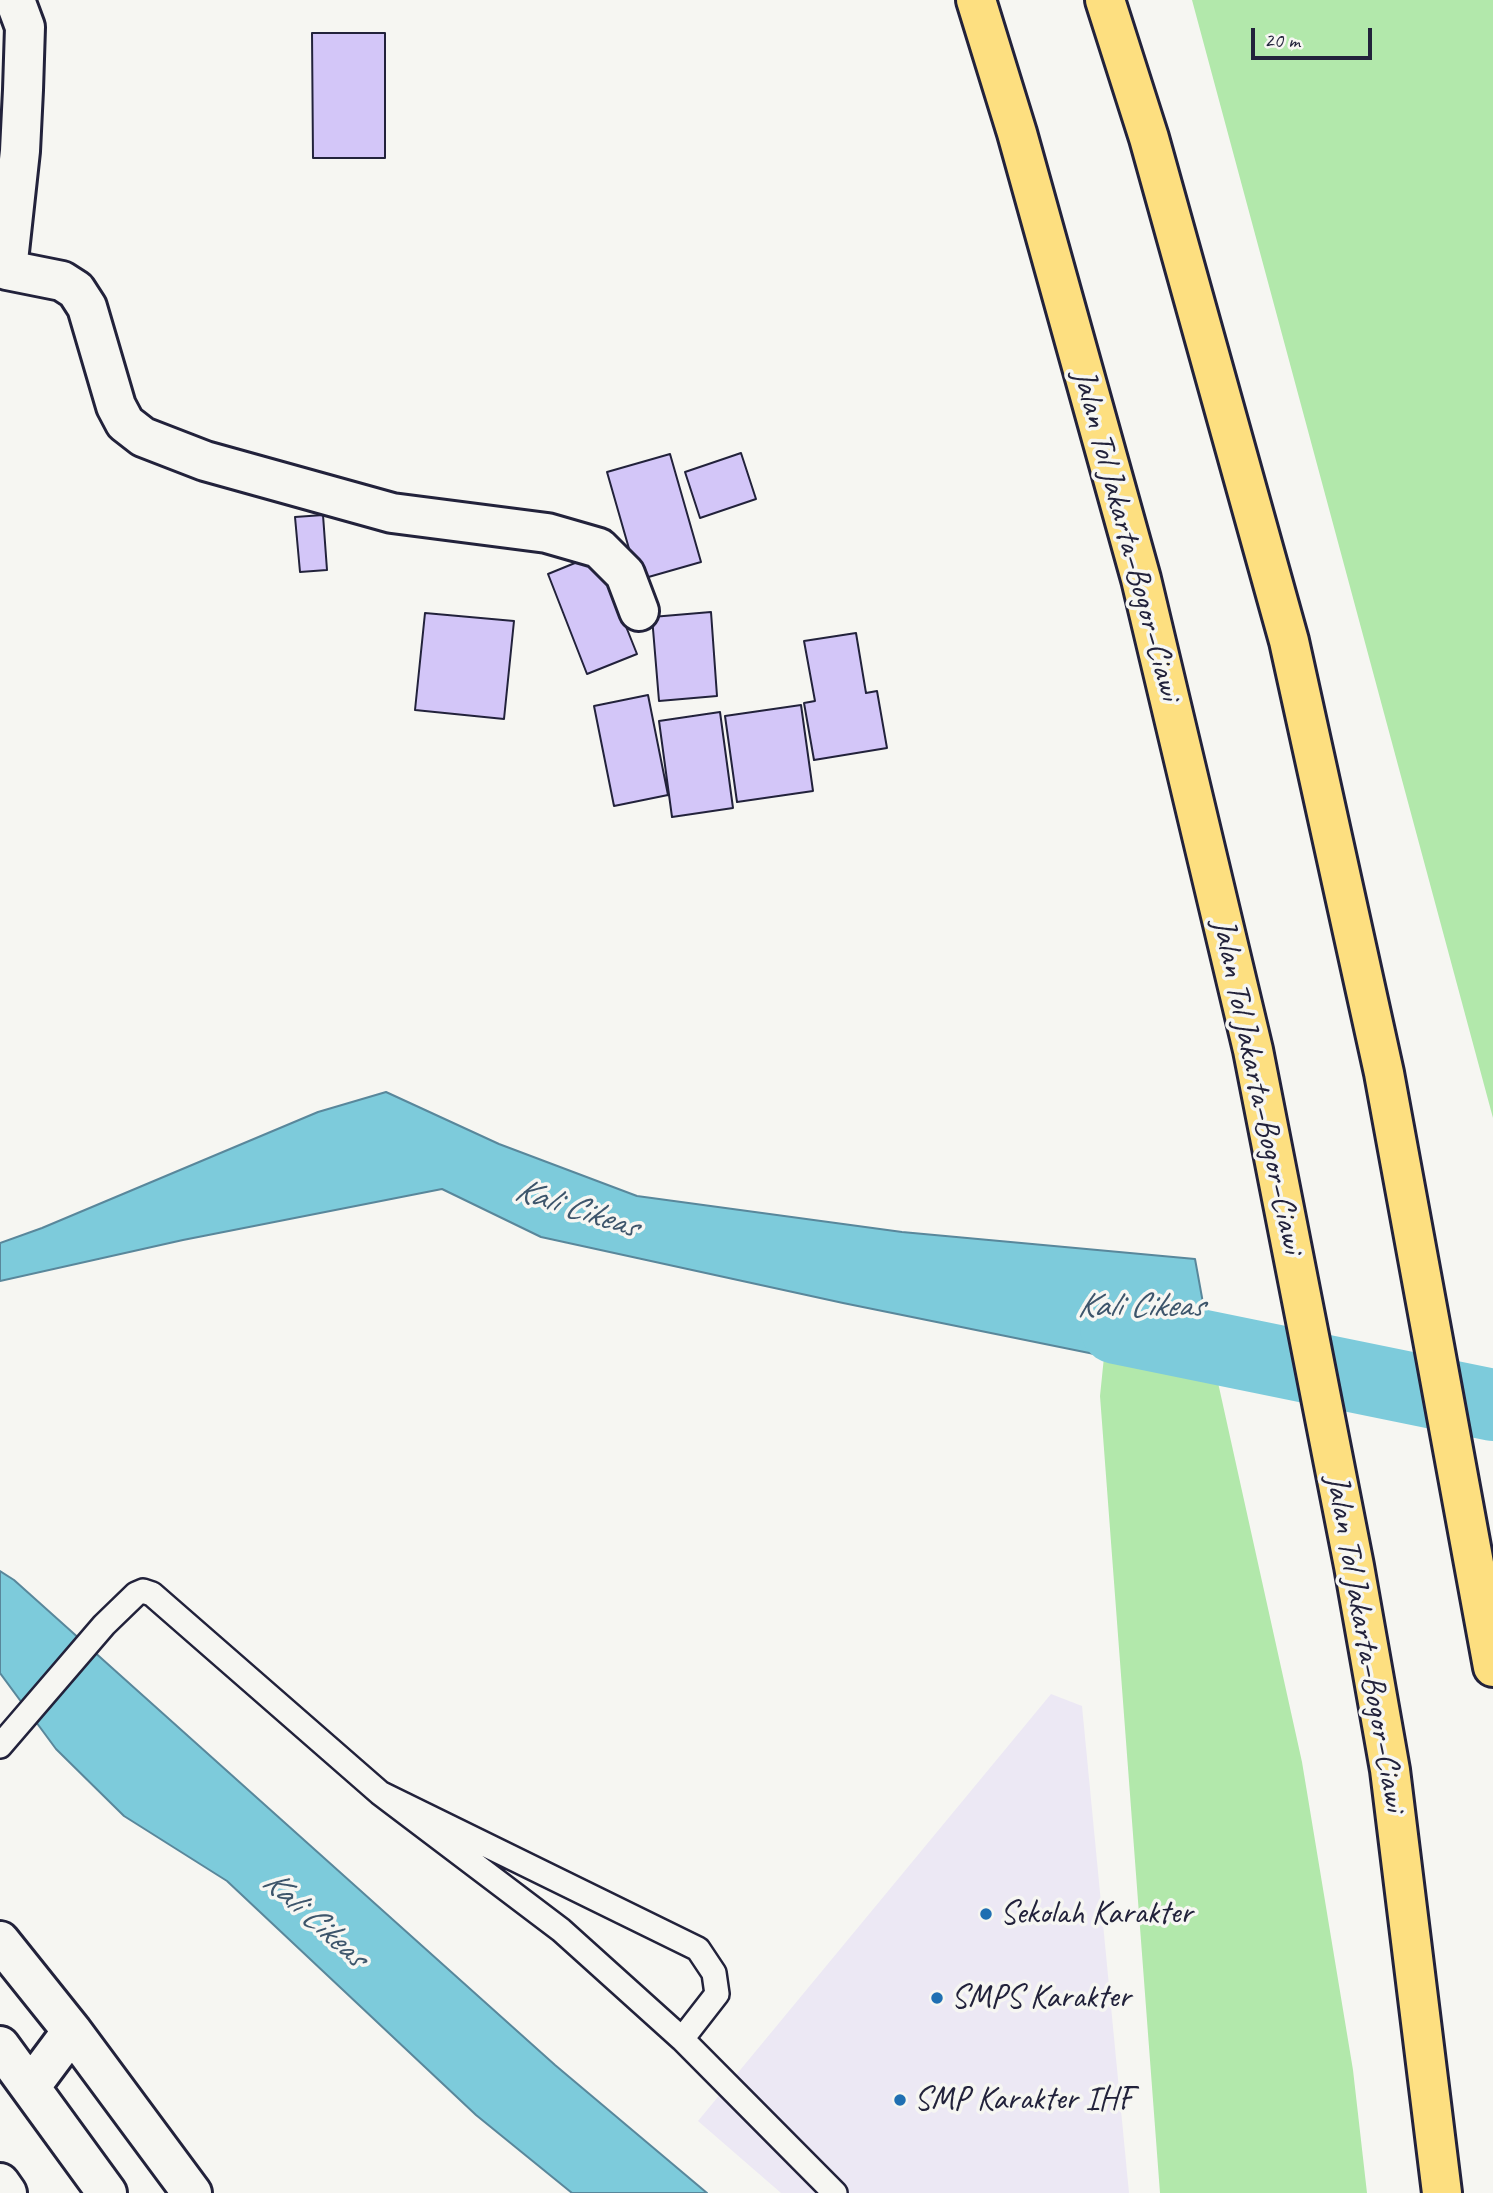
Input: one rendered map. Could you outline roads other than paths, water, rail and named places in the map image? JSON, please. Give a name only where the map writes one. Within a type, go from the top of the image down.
[{"type":"highway","name":"Jalan Tol Jakarta–Bogor–Ciawi","points":[[975,0],[1017,133],[1141,579],[1253,1050],[1354,1566],[1390,1770],[1442,2193]]},
{"type":"highway","points":[[1105,0],[1149,138],[1289,641],[1384,1073],[1493,1667]]},
{"type":"street","points":[[15,0],[25,27],[23,90],[20,151],[4,269],[62,281],[76,290],[87,307],[116,406],[125,423],[143,438],[205,461],[392,513],[547,533],[599,548],[625,574],[639,611]]},
{"type":"street","points":[[0,1941],[72,2031],[192,2193]]},
{"type":"street","points":[[31,2086],[72,2031]]},
{"type":"street","points":[[0,2046],[107,2193]]},
{"type":"street","points":[[0,2183],[7,2193]]},
{"type":"lane","points":[[0,1746],[104,1625],[136,1594],[144,1591],[152,1594],[380,1793],[561,1930],[682,2039],[835,2193]]},
{"type":"lane","points":[[380,1793],[698,1949],[714,1973],[716,1994],[682,2039]]},
{"type":"lane","points":[[682,2039],[821,2193]]},
{"type":"water","name":"Kali Cikeas","points":[[386,1092],[499,1144],[637,1196],[902,1232],[1195,1259],[1215,1369],[1104,1356],[843,1303],[541,1237],[442,1189],[183,1240],[0,1281],[0,1243],[42,1228],[318,1112]]},
{"type":"water","points":[[0,1571],[14,1580],[555,2065],[707,2193],[572,2193],[476,2115],[227,1881],[124,1816],[56,1749],[0,1673]]},
{"type":"waterway","name":"Kali Cikeas","points":[[1116,1328],[1493,1405]]},
{"type":"place","name":"Sekolah Karakter","points":[[986,1914]]},
{"type":"place","name":"SMPS Karakter","points":[[937,1998]]},
{"type":"place","name":"SMP Karakter IHF","points":[[900,2100]]}]
